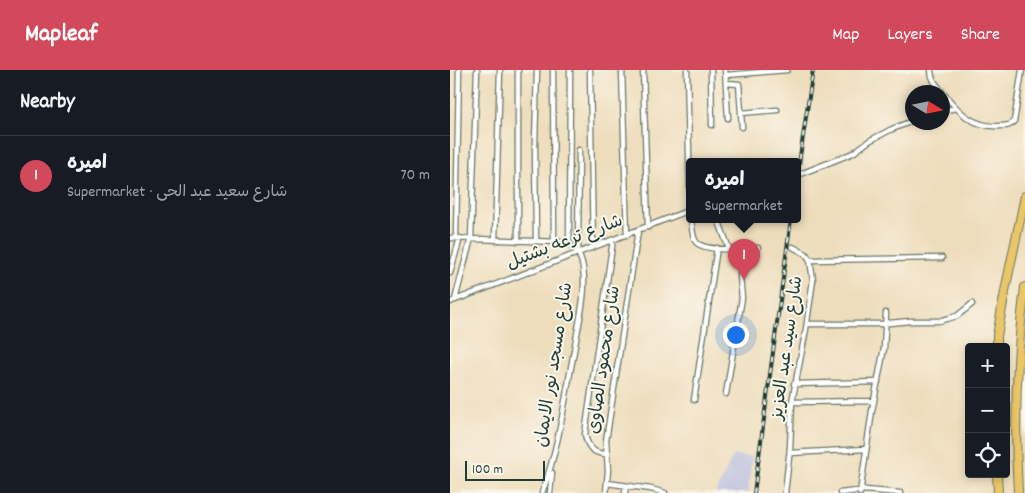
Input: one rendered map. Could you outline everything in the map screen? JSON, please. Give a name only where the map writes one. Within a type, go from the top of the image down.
[{"type":"highway","points":[[997,343],[1006,286],[1025,196]]},
{"type":"highway","points":[[1018,493],[1014,438],[1015,387],[1025,287]]},
{"type":"highway","points":[[997,478],[998,493]]},
{"type":"street","points":[[450,273],[458,238],[459,70]]},
{"type":"street","points":[[452,301],[472,238],[477,70]]},
{"type":"street","points":[[495,240],[500,70]]},
{"type":"street","points":[[518,70],[518,241]]},
{"type":"street","points":[[536,241],[535,144],[537,70]]},
{"type":"street","points":[[554,70],[554,242]]},
{"type":"street","points":[[569,244],[570,70]]},
{"type":"street","points":[[590,70],[593,247]]},
{"type":"street","points":[[622,70],[627,235]]},
{"type":"street","points":[[643,70],[648,227]]},
{"type":"street","points":[[687,70],[689,158]]},
{"type":"street","points":[[711,70],[712,125]]},
{"type":"street","points":[[728,118],[726,72],[787,70]]},
{"type":"street","points":[[931,70],[931,78],[963,116],[979,124],[995,126],[1012,124],[1015,120],[1022,70]]},
{"type":"street","points":[[726,84],[739,83],[742,127]]},
{"type":"street","points":[[950,109],[956,108]]},
{"type":"street","points":[[741,113],[777,110]]},
{"type":"street","points":[[801,174],[853,153],[869,141],[905,124]]},
{"type":"street","name":"شارع مسجد نور الايمان","points":[[542,493],[558,443],[583,300],[583,269],[578,252],[579,150]]},
{"type":"street","name":"شارع ترعه بشتيل","points":[[452,301],[686,212]]},
{"type":"street","points":[[692,223],[695,240],[698,243],[717,248],[758,248]]},
{"type":"street","points":[[719,223],[729,249]]},
{"type":"street","name":"شارع محمود الصاوى","points":[[606,493],[606,441],[638,231]]},
{"type":"street","points":[[450,238],[554,242],[569,244],[578,252]]},
{"type":"street","points":[[606,454],[594,451],[589,447],[585,434],[613,240]]},
{"type":"street","name":"شارع سيد عبد العزيز","points":[[785,493],[790,453],[794,384],[807,324],[813,280],[813,268],[810,260],[806,254],[793,247]]},
{"type":"street","points":[[694,400],[717,248]]},
{"type":"street","points":[[726,394],[742,298],[740,277],[742,249]]},
{"type":"street","points":[[810,260],[942,258]]},
{"type":"street","points":[[807,324],[886,324],[910,320],[946,320],[963,313],[972,304]]},
{"type":"street","points":[[860,492],[878,382],[886,313]]},
{"type":"street","points":[[794,384],[878,382]]},
{"type":"street","points":[[792,402],[874,401]]},
{"type":"street","points":[[790,453],[866,449]]},
{"type":"street","points":[[550,493],[552,464]]},
{"type":"street","points":[[607,483],[651,489],[665,493]]},
{"type":"street","points":[[624,493],[626,486]]},
{"type":"street","points":[[840,493],[900,493]]},
{"type":"shaded area","points":[[733,455],[752,457],[748,493],[716,493]]},
{"type":"railway","points":[[800,158],[813,70]]},
{"type":"railway","points":[[754,493],[790,223]]},
{"type":"place","name":"اميره","points":[[744,280]]}]
